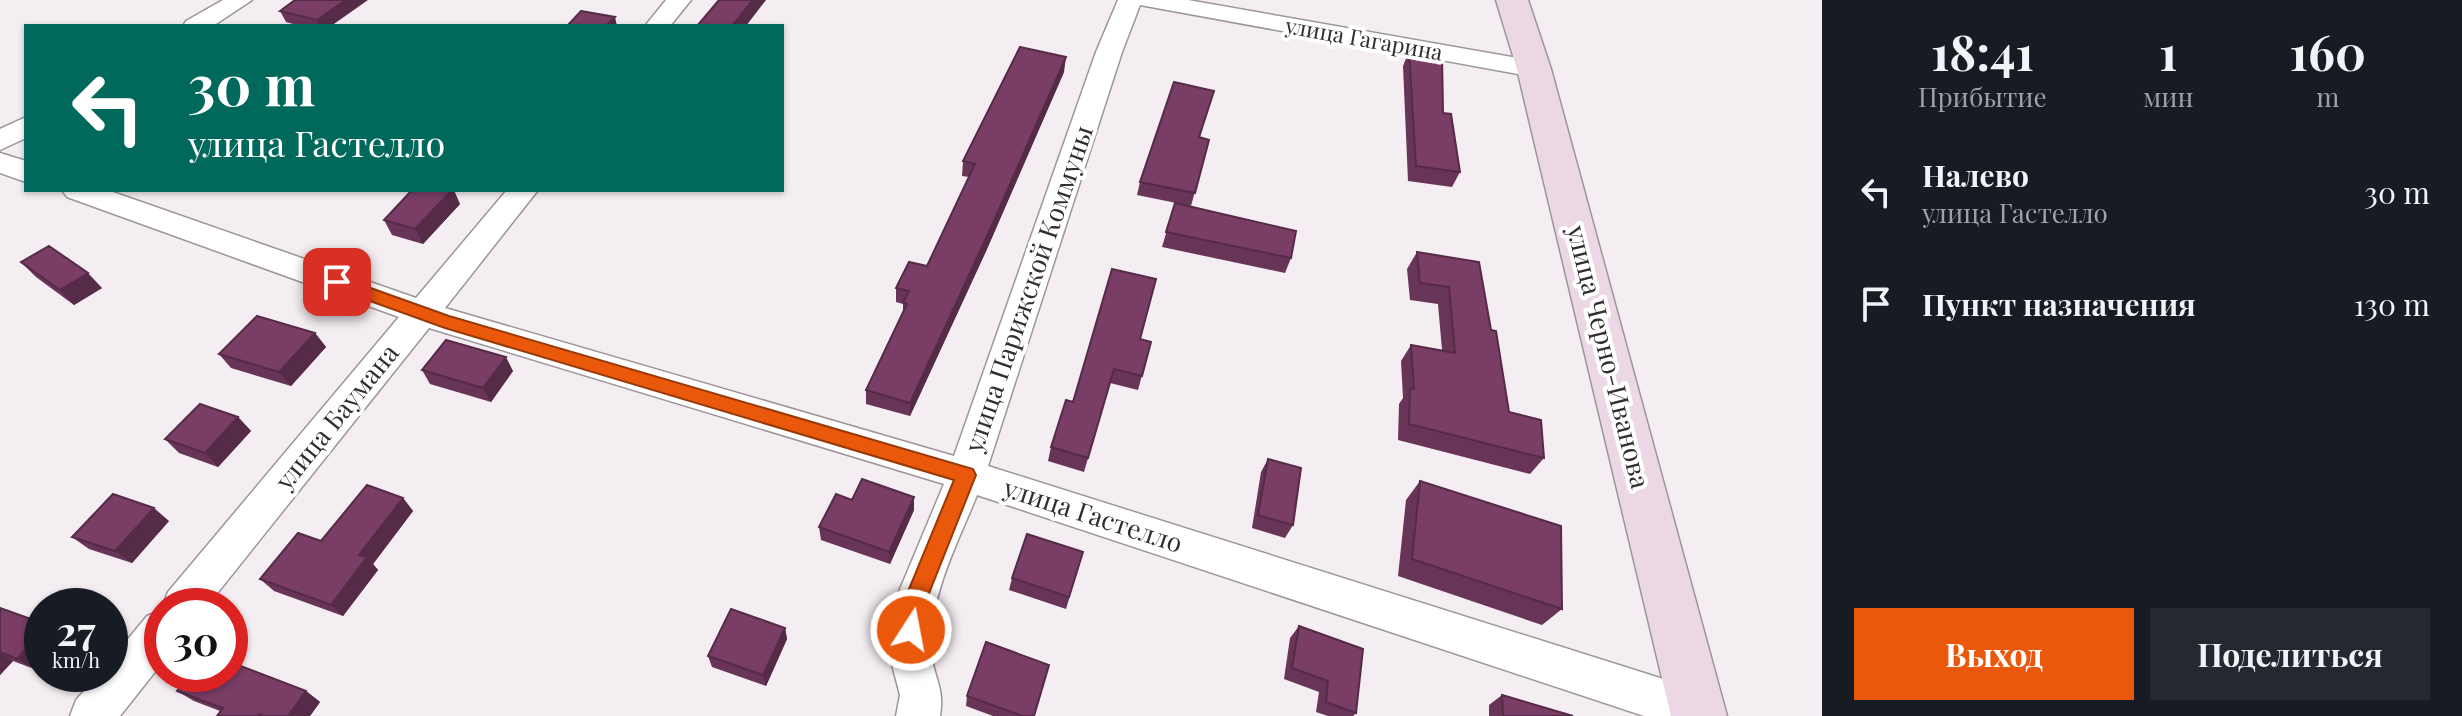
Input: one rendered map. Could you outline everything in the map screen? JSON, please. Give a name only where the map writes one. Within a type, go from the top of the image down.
[{"type":"main road","name":"улица Черно-Иванова","points":[[1512,0],[1534,69],[1698,714]]},
{"type":"street","points":[[198,24],[240,0]]},
{"type":"street","points":[[659,24],[679,0]]},
{"type":"street","name":"улица Парижской Коммуны","points":[[918,716],[922,695],[910,653],[913,606],[966,475],[1109,52],[1130,0]]},
{"type":"street","name":"улица Гагарина","points":[[1147,0],[1534,69]]},
{"type":"street","points":[[0,141],[24,127]]},
{"type":"street","points":[[0,162],[24,171]]},
{"type":"street","name":"улица Гастелло","points":[[83,192],[422,313],[966,475],[1698,714]]},
{"type":"street","name":"улица Баумана","points":[[197,588],[521,192]]},
{"type":"street","points":[[92,716],[144,652]]},
{"type":"building","points":[[295,0],[346,0],[317,20],[280,11]]},
{"type":"building","points":[[719,0],[753,0],[734,24],[699,24]]},
{"type":"building","points":[[581,11],[615,17],[608,24],[569,24]]},
{"type":"building","points":[[1020,47],[1066,57],[988,234],[910,403],[866,390],[907,304],[903,302],[909,291],[896,288],[909,262],[927,266],[975,164],[963,161]]},
{"type":"building","points":[[1409,51],[1442,56],[1443,113],[1451,114],[1460,172],[1416,166]]},
{"type":"building","points":[[1174,82],[1214,91],[1199,137],[1209,140],[1195,193],[1140,182]]},
{"type":"building","points":[[410,192],[450,192],[415,229],[384,220]]},
{"type":"building","points":[[1175,203],[1296,231],[1291,258],[1166,232]]},
{"type":"building","points":[[49,246],[88,273],[60,290],[21,262]]},
{"type":"building","points":[[1417,252],[1479,262],[1491,330],[1496,331],[1509,412],[1541,420],[1544,458],[1409,424],[1410,388],[1414,389],[1411,345],[1455,353],[1449,287],[1420,283]]},
{"type":"building","points":[[1112,269],[1156,279],[1140,339],[1151,342],[1142,376],[1114,369],[1088,458],[1051,447],[1066,400],[1073,402]]},
{"type":"building","points":[[257,316],[315,333],[279,372],[219,354]]},
{"type":"building","points":[[446,340],[506,357],[483,388],[422,370]]},
{"type":"building","points":[[200,404],[238,417],[205,453],[165,439]]},
{"type":"building","points":[[1268,459],[1301,468],[1293,525],[1258,515]]},
{"type":"building","points":[[862,479],[914,497],[889,552],[819,527],[836,494],[852,500]]},
{"type":"building","points":[[1420,481],[1561,526],[1562,609],[1412,559]]},
{"type":"building","points":[[367,485],[403,498],[359,555],[367,557],[331,605],[260,579],[298,533],[321,541]]},
{"type":"building","points":[[113,494],[154,508],[115,551],[72,537]]},
{"type":"building","points":[[1027,534],[1083,552],[1069,597],[1012,578]]},
{"type":"building","points":[[0,608],[24,617],[24,651],[17,659],[0,652]]},
{"type":"building","points":[[731,609],[785,628],[763,675],[708,656]]},
{"type":"building","points":[[1299,626],[1363,649],[1356,713],[1326,702],[1328,681],[1292,668]]},
{"type":"building","points":[[986,642],[1049,665],[1034,716],[1023,716],[967,696]]},
{"type":"building","points":[[248,669],[306,691],[288,716],[217,716],[223,708],[180,692],[248,692]]},
{"type":"building","points":[[1502,695],[1573,716],[1503,716]]},
{"type":"route","points":[[337,282],[445,321],[966,475],[913,606],[911,630]]}]
